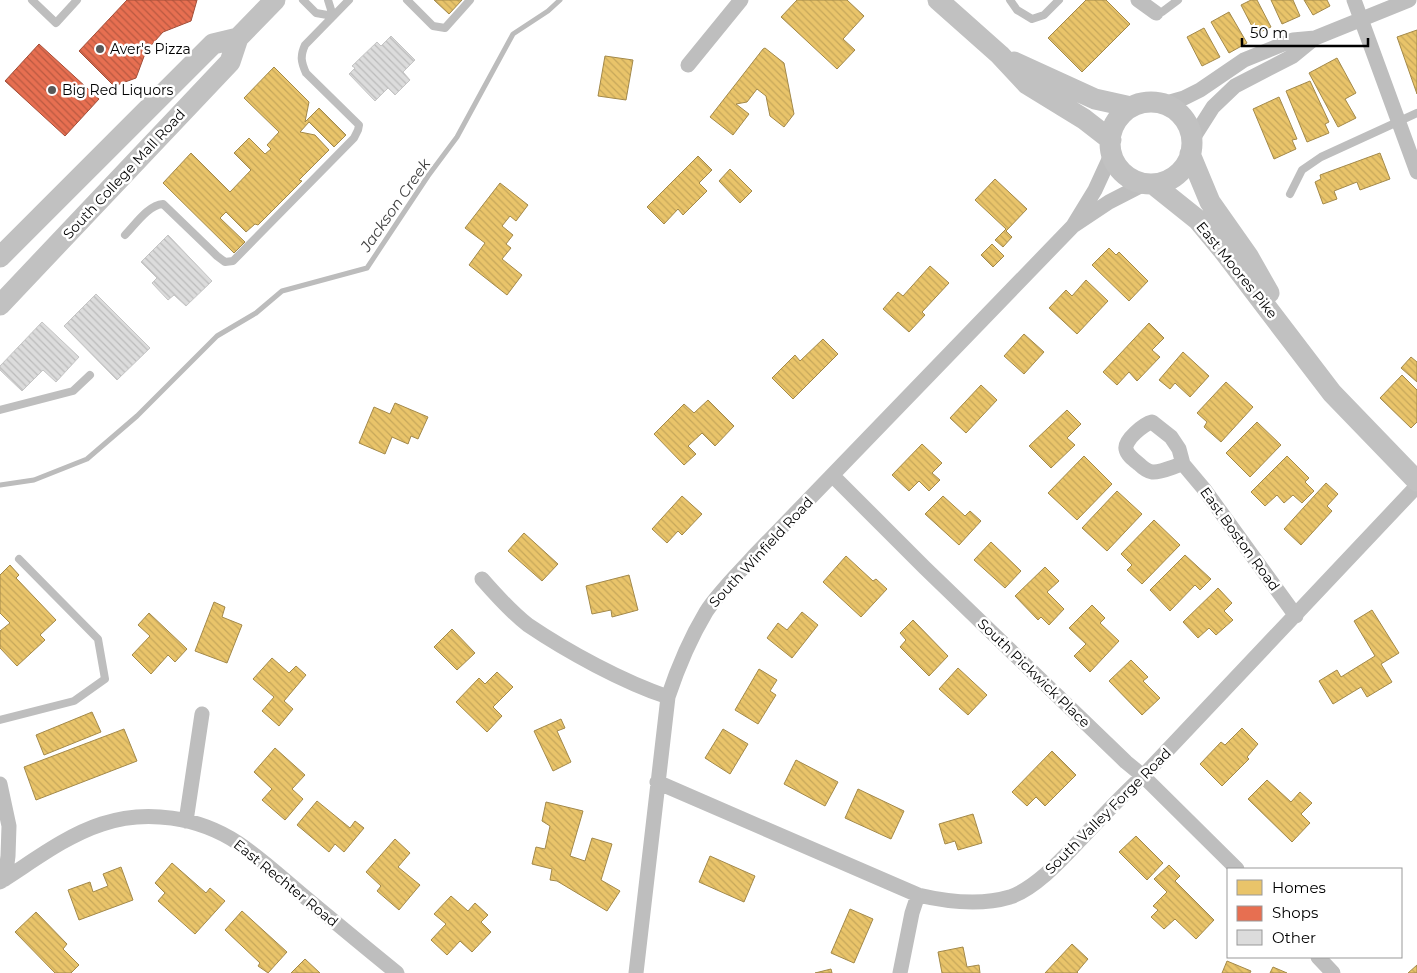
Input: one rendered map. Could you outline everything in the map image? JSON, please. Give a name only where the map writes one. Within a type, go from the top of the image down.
[{"type":"main road","name":"South College Mall Road","points":[[0,306],[230,62],[238,38],[275,0]]},
{"type":"main road","points":[[938,0],[1000,56],[1026,84],[1084,119],[1111,146],[1122,171],[1133,179],[1149,184],[1165,182],[1176,176],[1185,166],[1191,147],[1186,121],[1176,111],[1163,104],[1147,102],[1131,107],[1122,114],[1115,124],[1111,146]]},
{"type":"main road","name":"South College Mall Road","points":[[0,256],[213,44],[238,38]]},
{"type":"main road","points":[[1000,56],[1095,99],[1131,107]]},
{"type":"main road","name":"East Moores Pike","points":[[1191,147],[1208,198],[1248,256],[1294,342]]},
{"type":"main road","name":"East Moores Pike","points":[[1149,184],[1198,220],[1332,392],[1417,481]]},
{"type":"main road","points":[[0,260],[22,282]]},
{"type":"street","points":[[688,65],[741,0]]},
{"type":"street","points":[[1138,0],[1156,13]]},
{"type":"street","points":[[1354,0],[1417,172]]},
{"type":"street","points":[[1191,147],[1213,108],[1235,86],[1292,56],[1315,38],[1409,0]]},
{"type":"street","points":[[1163,104],[1184,98],[1200,90],[1244,60],[1293,40],[1315,38]]},
{"type":"street","name":"South Winfield Road","points":[[636,973],[668,697],[706,612],[754,556],[1073,226],[1095,190],[1111,146]]},
{"type":"street","name":"South Winfield Road","points":[[1073,226],[1109,202],[1149,184]]},
{"type":"street","name":"East Boston Road","points":[[1183,464],[1204,489],[1296,616]]},
{"type":"street","name":"South Pickwick Place","points":[[833,476],[925,568],[1119,756],[1143,776],[1236,868]]},
{"type":"street","name":"South Valley Forge Road","points":[[657,782],[918,895],[938,900],[973,902],[1010,897],[1045,875],[1060,861],[1296,616],[1417,486]]},
{"type":"street","points":[[482,578],[505,605],[528,624],[582,657],[623,678],[668,697]]},
{"type":"street","points":[[186,821],[202,714]]},
{"type":"street","points":[[0,784],[9,826],[8,856],[2,881]]},
{"type":"street","name":"East Rechter Road","points":[[2,881],[80,832],[102,824],[126,818],[149,816],[186,821],[215,830],[249,850],[397,973]]},
{"type":"street","points":[[900,973],[912,913],[918,895]]},
{"type":"street","points":[[1319,958],[1333,973]]},
{"type":"lane","points":[[32,0],[56,23],[77,0]]},
{"type":"lane","points":[[303,0],[316,13],[333,16]]},
{"type":"lane","points":[[328,0],[333,16]]},
{"type":"lane","points":[[125,235],[157,204],[163,204],[225,262],[233,261],[354,138],[359,125],[306,73],[301,63],[301,54],[306,45],[349,0]]},
{"type":"lane","points":[[407,0],[433,26],[445,28],[470,0]]},
{"type":"lane","points":[[1010,0],[1017,10],[1032,19],[1044,15],[1059,0]]},
{"type":"lane","points":[[1156,13],[1162,12],[1178,0]]},
{"type":"lane","points":[[1290,194],[1302,170],[1321,157],[1417,113]]},
{"type":"lane","points":[[0,410],[73,391],[90,375]]},
{"type":"lane","points":[[0,720],[74,700],[105,678],[98,639],[20,559]]},
{"type":"building: Homes","points":[[434,0],[462,0],[449,14]]},
{"type":"building: Homes","points":[[797,0],[847,0],[864,16],[843,39],[855,50],[837,69],[781,17]]},
{"type":"building: Homes","points":[[1086,0],[1106,0],[1130,24],[1082,72],[1048,38]]},
{"type":"building: Homes","points":[[1251,0],[1257,0],[1271,27],[1256,34],[1241,5]]},
{"type":"building: Homes","points":[[1271,0],[1293,0],[1300,16],[1282,24]]},
{"type":"building: Homes","points":[[1304,0],[1327,0],[1330,6],[1313,15]]},
{"type":"building: Homes","points":[[1229,12],[1247,43],[1229,53],[1211,22]]},
{"type":"building: Homes","points":[[1204,28],[1220,57],[1202,66],[1187,37]]},
{"type":"building: Homes","points":[[1417,30],[1417,94],[1397,37]]},
{"type":"building: Homes","points":[[765,48],[784,63],[794,114],[784,127],[770,116],[766,96],[757,89],[747,102],[736,104],[749,114],[733,135],[710,117]]},
{"type":"building: Homes","points":[[605,56],[633,60],[626,100],[598,96]]},
{"type":"building: Homes","points":[[1337,58],[1356,93],[1345,99],[1356,118],[1338,127],[1309,73]]},
{"type":"building: Homes","points":[[274,67],[309,102],[305,122],[319,108],[346,135],[334,147],[309,122],[300,132],[315,135],[329,150],[299,180],[302,181],[258,225],[255,224],[246,232],[226,212],[220,218],[245,242],[234,253],[163,183],[191,153],[230,192],[251,170],[234,153],[249,138],[265,154],[271,149],[267,145],[279,132],[244,98]]},
{"type":"building: Homes","points":[[1310,81],[1329,122],[1325,124],[1329,133],[1307,142],[1286,91]]},
{"type":"building: Homes","points":[[1279,97],[1297,139],[1292,140],[1296,149],[1274,159],[1253,109]]},
{"type":"building: Homes","points":[[1380,153],[1390,179],[1360,190],[1357,182],[1334,191],[1337,199],[1323,204],[1315,182],[1321,179],[1320,175]]},
{"type":"building: Homes","points":[[698,156],[712,170],[699,183],[707,191],[683,215],[678,209],[664,224],[647,207]]},
{"type":"building: Homes","points":[[730,169],[752,191],[740,203],[719,181]]},
{"type":"building: Homes","points":[[995,179],[1027,209],[1006,231],[1012,237],[1003,247],[995,240],[1006,229],[975,200]]},
{"type":"building: Homes","points":[[500,183],[528,205],[516,221],[510,216],[502,226],[513,235],[506,244],[511,248],[502,259],[522,275],[507,295],[469,265],[485,243],[465,228]]},
{"type":"building: Homes","points":[[992,244],[1004,256],[993,267],[981,255]]},
{"type":"building: Homes","points":[[1109,248],[1116,255],[1119,252],[1148,281],[1129,301],[1092,265]]},
{"type":"building: Homes","points":[[930,266],[949,283],[922,312],[925,315],[909,332],[883,309],[898,292],[903,296]]},
{"type":"building: Homes","points":[[1086,280],[1108,301],[1077,334],[1049,308],[1066,290],[1072,296]]},
{"type":"building: Homes","points":[[1149,323],[1164,338],[1152,350],[1160,357],[1137,381],[1129,372],[1117,385],[1103,372]]},
{"type":"building: Homes","points":[[1024,334],[1044,352],[1024,374],[1004,356]]},
{"type":"building: Homes","points":[[823,339],[838,354],[793,399],[772,378],[795,355],[800,361]]},
{"type":"building: Homes","points":[[1183,352],[1209,376],[1190,397],[1175,383],[1170,389],[1159,380]]},
{"type":"building: Homes","points":[[1411,357],[1417,362],[1417,382],[1401,368]]},
{"type":"building: Homes","points":[[1402,375],[1417,390],[1417,422],[1411,428],[1380,398]]},
{"type":"building: Homes","points":[[1226,382],[1253,407],[1221,442],[1204,427],[1207,422],[1197,413]]},
{"type":"building: Homes","points":[[981,385],[997,400],[966,433],[950,418]]},
{"type":"building: Homes","points":[[708,400],[734,426],[715,446],[702,433],[688,446],[696,454],[684,465],[654,434],[684,404],[694,413]]},
{"type":"building: Homes","points":[[395,403],[428,417],[418,439],[411,436],[408,444],[392,437],[385,454],[359,443],[374,407],[390,414]]},
{"type":"building: Homes","points":[[1067,410],[1081,424],[1067,438],[1075,445],[1051,468],[1029,446]]},
{"type":"building: Homes","points":[[1257,422],[1281,445],[1250,477],[1226,453]]},
{"type":"building: Homes","points":[[922,444],[942,463],[932,473],[940,480],[929,491],[919,481],[909,491],[892,475]]},
{"type":"building: Homes","points":[[1084,456],[1112,484],[1077,520],[1048,493]]},
{"type":"building: Homes","points":[[1287,456],[1309,478],[1305,482],[1314,491],[1302,503],[1293,495],[1284,503],[1277,495],[1265,506],[1251,492]]},
{"type":"building: Homes","points":[[1326,483],[1338,494],[1327,506],[1332,511],[1301,545],[1284,529]]},
{"type":"building: Homes","points":[[1117,491],[1142,514],[1107,551],[1082,528]]},
{"type":"building: Homes","points":[[682,496],[702,514],[682,535],[678,531],[667,543],[652,529]]},
{"type":"building: Homes","points":[[943,496],[965,516],[970,511],[981,521],[959,545],[925,514]]},
{"type":"building: Homes","points":[[1154,520],[1180,545],[1142,584],[1127,570],[1132,565],[1121,554]]},
{"type":"building: Homes","points":[[524,533],[558,564],[542,581],[508,551]]},
{"type":"building: Homes","points":[[991,542],[1021,571],[1005,588],[974,560]]},
{"type":"building: Homes","points":[[1185,555],[1211,579],[1200,590],[1195,585],[1170,611],[1150,590]]},
{"type":"building: Homes","points":[[846,556],[873,581],[876,579],[887,589],[861,617],[823,582]]},
{"type":"building: Homes","points":[[10,565],[19,575],[16,578],[56,620],[40,635],[45,640],[17,666],[0,648],[0,631],[10,623],[0,613],[0,575]]},
{"type":"building: Homes","points":[[1045,567],[1059,581],[1047,592],[1064,609],[1049,625],[1041,617],[1038,620],[1015,596]]},
{"type":"building: Homes","points":[[629,575],[638,610],[612,617],[611,610],[592,614],[586,586]]},
{"type":"building: Homes","points":[[1218,588],[1232,603],[1224,611],[1233,620],[1216,635],[1209,628],[1198,638],[1183,622]]},
{"type":"building: Homes","points":[[214,602],[225,607],[222,617],[242,625],[227,663],[195,651]]},
{"type":"building: Homes","points":[[1092,605],[1105,618],[1100,623],[1119,641],[1090,672],[1074,656],[1086,644],[1069,628]]},
{"type":"building: Homes","points":[[1372,610],[1399,653],[1381,664],[1392,682],[1367,697],[1361,687],[1333,704],[1319,681],[1337,670],[1341,677],[1375,656],[1354,621]]},
{"type":"building: Homes","points":[[802,612],[818,625],[792,658],[767,638],[778,623],[787,630]]},
{"type":"building: Homes","points":[[149,613],[187,649],[175,662],[168,655],[151,674],[132,655],[150,636],[138,625]]},
{"type":"building: Homes","points":[[913,620],[948,656],[929,676],[900,647],[906,640],[900,633]]},
{"type":"building: Homes","points":[[452,629],[475,653],[457,670],[434,647]]},
{"type":"building: Homes","points":[[272,658],[289,673],[296,666],[306,675],[284,701],[293,709],[279,726],[262,711],[274,697],[253,679]]},
{"type":"building: Homes","points":[[1131,660],[1148,677],[1143,681],[1160,698],[1142,715],[1109,681]]},
{"type":"building: Homes","points":[[958,668],[987,695],[968,715],[939,689]]},
{"type":"building: Homes","points":[[759,669],[777,680],[770,691],[776,695],[758,724],[735,710]]},
{"type":"building: Homes","points":[[497,672],[513,687],[493,707],[502,716],[487,732],[456,702],[479,678],[485,684]]},
{"type":"building: Homes","points":[[92,712],[101,732],[44,755],[36,735]]},
{"type":"building: Homes","points":[[561,719],[565,728],[557,731],[571,762],[553,771],[534,731]]},
{"type":"building: Homes","points":[[1242,728],[1258,744],[1247,757],[1249,759],[1222,786],[1200,764],[1221,742],[1225,745]]},
{"type":"building: Homes","points":[[124,729],[137,761],[36,800],[24,767]]},
{"type":"building: Homes","points":[[723,729],[748,744],[730,774],[705,758]]},
{"type":"building: Homes","points":[[275,748],[305,775],[292,789],[303,799],[285,820],[262,800],[272,789],[254,772]]},
{"type":"building: Homes","points":[[1052,751],[1076,775],[1045,806],[1036,797],[1027,806],[1012,792]]},
{"type":"building: Homes","points":[[796,760],[838,782],[825,806],[784,784]]},
{"type":"building: Homes","points":[[1267,780],[1291,802],[1300,792],[1312,803],[1301,814],[1310,823],[1292,842],[1248,799]]},
{"type":"building: Homes","points":[[858,789],[904,811],[891,839],[845,818]]},
{"type":"building: Homes","points":[[317,801],[350,828],[355,821],[364,828],[344,852],[335,844],[329,852],[297,825]]},
{"type":"building: Homes","points":[[546,802],[583,811],[570,856],[585,861],[592,838],[612,844],[601,880],[620,891],[607,911],[557,881],[550,880],[552,869],[532,864],[536,847],[545,849],[550,826],[542,821]]},
{"type":"building: Homes","points":[[973,814],[982,843],[958,850],[955,841],[945,844],[939,824]]},
{"type":"building: Homes","points":[[1136,836],[1163,863],[1147,880],[1119,852]]},
{"type":"building: Homes","points":[[395,839],[410,853],[398,867],[420,885],[399,910],[377,891],[381,886],[366,872]]},
{"type":"building: Homes","points":[[710,856],[755,876],[744,902],[699,882]]},
{"type":"building: Homes","points":[[172,863],[206,893],[210,888],[225,901],[195,934],[158,901],[165,893],[155,883]]},
{"type":"building: Homes","points":[[1169,865],[1180,876],[1175,881],[1214,920],[1196,939],[1175,919],[1164,929],[1151,917],[1158,910],[1153,906],[1167,892],[1154,879]]},
{"type":"building: Homes","points":[[121,867],[133,900],[79,920],[68,890],[90,882],[93,892],[108,886],[103,874]]},
{"type":"building: Homes","points":[[451,896],[468,911],[475,903],[488,915],[481,922],[491,932],[472,952],[460,941],[447,955],[431,940],[446,924],[434,914]]},
{"type":"building: Homes","points":[[850,909],[873,919],[854,963],[831,953]]},
{"type":"building: Homes","points":[[242,911],[287,952],[268,973],[258,966],[260,963],[225,930]]},
{"type":"building: Homes","points":[[36,912],[67,944],[63,949],[79,965],[71,973],[55,973],[15,932]]},
{"type":"building: Homes","points":[[1072,944],[1088,959],[1078,973],[1045,973]]},
{"type":"building: Homes","points":[[963,947],[967,967],[979,965],[980,973],[942,973],[938,952]]},
{"type":"building: Homes","points":[[305,959],[320,973],[291,973]]},
{"type":"building: Homes","points":[[1227,961],[1251,971],[1250,973],[1222,973]]},
{"type":"building: Homes","points":[[1417,965],[1417,973],[1408,973]]},
{"type":"building: Homes","points":[[1273,967],[1287,973],[1270,973]]},
{"type":"building: Homes","points":[[831,969],[832,973],[815,973]]},
{"type":"building: Shops","points":[[127,0],[197,0],[191,21],[163,32],[146,51],[136,78],[114,86],[79,51]]},
{"type":"building: Shops","name":"Big Red Liquors","points":[[39,44],[99,99],[65,136],[5,81]]},
{"type":"building: Other","points":[[391,36],[415,60],[403,72],[410,80],[395,95],[388,88],[375,101],[349,74],[355,68],[352,66],[377,42],[381,46]]},
{"type":"building: Other","points":[[168,235],[212,281],[186,306],[174,295],[168,300],[152,283],[157,278],[141,262]]},
{"type":"building: Other","points":[[96,294],[150,348],[117,380],[64,326]]},
{"type":"building: Other","points":[[42,322],[79,357],[56,382],[43,370],[22,391],[0,370],[0,366]]},
{"type":"waterway","name":"Jackson Creek","points":[[0,485],[34,480],[87,459],[137,416],[217,336],[256,313],[282,291],[367,268],[428,176],[457,137],[513,34],[548,11],[560,0]]},
{"type":"place","name":"Aver's Pizza","points":[[100,49]]},
{"type":"place","name":"Big Red Liquors","points":[[52,90]]}]
